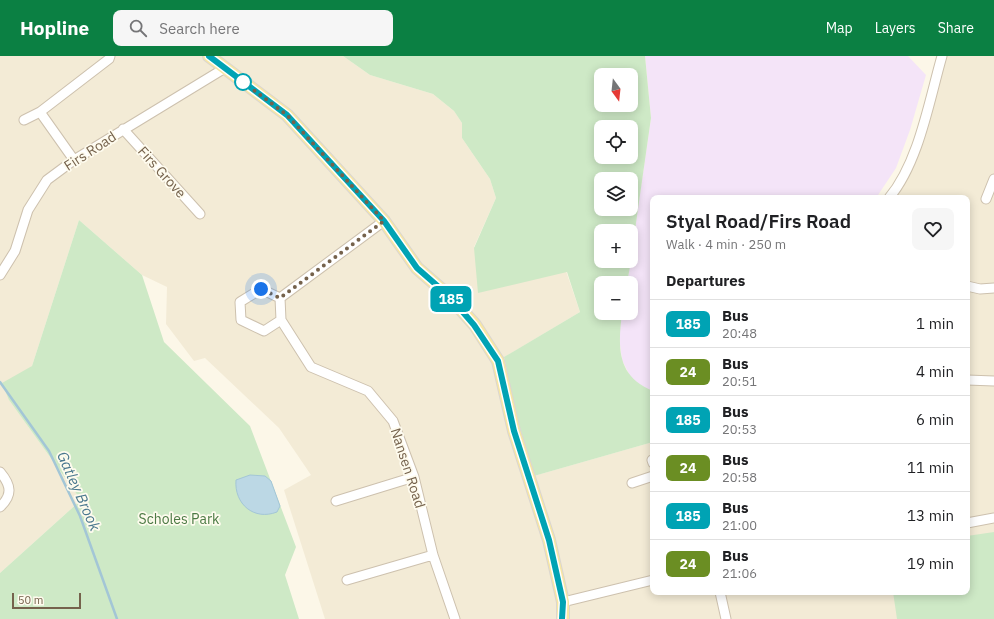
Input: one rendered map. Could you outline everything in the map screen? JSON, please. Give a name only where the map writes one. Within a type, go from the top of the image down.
[{"type":"main road","points":[[209,56],[287,115],[384,221],[417,268],[449,296],[474,325],[498,361],[514,431],[549,540],[563,602],[562,619]]},
{"type":"street","points":[[891,195],[904,174],[912,154],[942,56]]},
{"type":"street","points":[[24,120],[40,112],[110,57]]},
{"type":"street","name":"Firs Road","points":[[0,275],[15,251],[28,210],[47,180],[74,160],[123,129],[225,68]]},
{"type":"street","points":[[40,112],[74,160]]},
{"type":"street","name":"Firs Grove","points":[[123,129],[200,214]]},
{"type":"street","points":[[986,199],[994,179]]},
{"type":"street","points":[[280,298],[384,221]]},
{"type":"street","points":[[970,286],[994,288]]},
{"type":"street","points":[[261,289],[280,298],[281,320],[264,331],[241,320],[240,302],[261,289]]},
{"type":"street","name":"Nansen Road","points":[[281,320],[311,367],[368,391],[393,421],[414,477],[433,555],[455,619]]},
{"type":"street","points":[[970,380],[994,381]]},
{"type":"street","points":[[0,472],[10,487],[10,493],[8,499],[0,507]]},
{"type":"street","points":[[336,501],[414,477]]},
{"type":"street","points":[[632,483],[650,477]]},
{"type":"street","points":[[970,522],[994,518]]},
{"type":"street","points":[[347,580],[433,555]]},
{"type":"street","points":[[563,602],[650,581]]},
{"type":"street","points":[[721,595],[726,619]]},
{"type":"shaded area","points":[[0,56],[343,56],[370,75],[433,94],[454,111],[462,123],[462,138],[490,179],[496,198],[474,247],[566,271],[580,312],[498,361],[534,476],[650,443],[650,595],[970,595],[970,195],[891,195],[904,174],[942,56],[994,56],[994,619],[325,619],[284,490],[311,475],[279,428],[205,358],[194,361],[166,324],[167,287],[142,275],[79,220],[32,366],[9,400],[81,500],[0,573]]},
{"type":"shaded area","points":[[645,56],[908,56],[926,75],[910,130],[896,168],[878,195],[650,195],[650,390],[641,386],[631,378],[622,360],[619,337],[621,320],[638,320],[638,276],[628,276],[629,268],[638,268],[638,224],[636,224],[637,216],[638,216],[651,118]]},
{"type":"green space","points":[[343,56],[645,56],[651,118],[638,209],[638,172],[594,172],[594,216],[637,216],[636,224],[594,224],[594,268],[630,268],[628,276],[594,276],[594,320],[621,320],[620,349],[626,369],[641,385],[650,390],[650,443],[534,476],[516,414],[504,357],[580,312],[567,272],[478,293],[474,248],[496,198],[490,179],[462,138],[462,123],[454,111],[433,94],[370,75]]},
{"type":"green space","name":"Scholes Park","points":[[79,220],[142,275],[164,342],[250,426],[296,547],[285,575],[299,619],[0,619],[0,573],[81,500],[9,400],[2,383],[32,366]]},
{"type":"green space","points":[[994,532],[994,619],[897,619],[893,595],[970,595],[970,536]]},
{"type":"water","points":[[250,475],[265,476],[271,481],[280,506],[277,512],[261,514],[253,512],[242,503],[236,489],[236,480]]},
{"type":"waterway","name":"Gatley Brook","points":[[0,382],[49,451],[80,516],[117,619]]},
{"type":"bus line","name":"185","points":[[209,56],[287,115],[384,221],[417,268],[449,296],[474,325],[498,361],[514,431],[549,540],[563,602],[562,619]]},
{"type":"route","points":[[243,82],[287,115],[384,221],[280,298],[261,289]]}]
